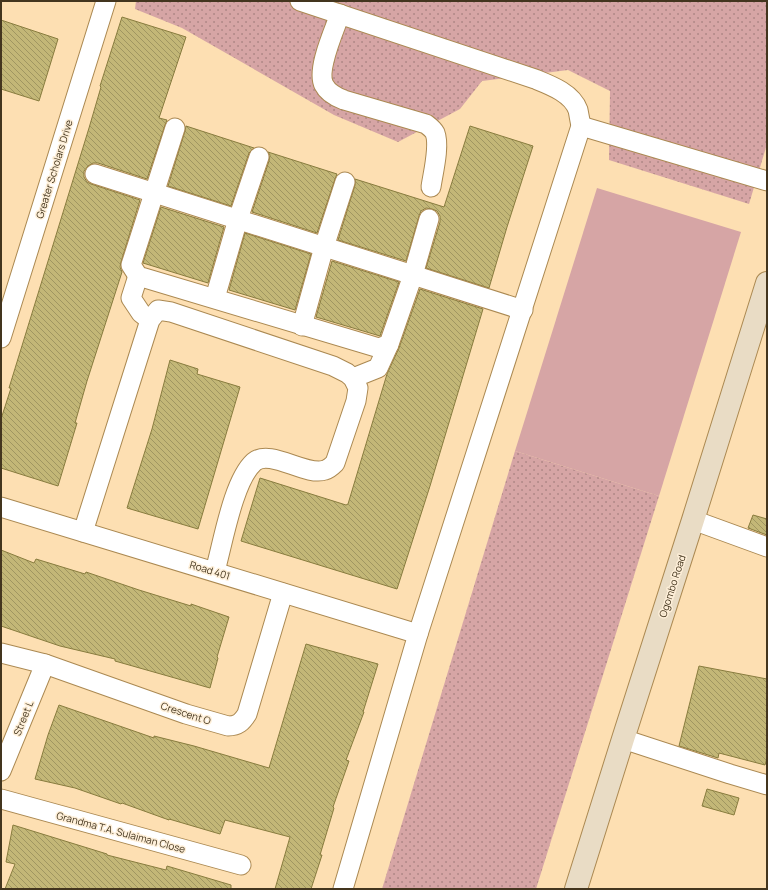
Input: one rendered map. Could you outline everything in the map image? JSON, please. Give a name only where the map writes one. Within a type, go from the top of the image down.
[{"type":"main road","name":"Ogombo Road","points":[[576,889],[622,739],[693,520],[767,283]]},
{"type":"street","name":"Greater Scholars Drive","points":[[1,338],[106,1]]},
{"type":"street","points":[[300,1],[535,79],[556,88],[572,100],[577,109],[581,126],[418,634],[343,889]]},
{"type":"street","points":[[340,14],[324,62],[322,75],[324,86],[335,96],[344,100],[426,124],[432,128],[435,133],[436,148],[431,187]]},
{"type":"street","points":[[581,126],[767,181]]},
{"type":"street","points":[[175,128],[131,265],[138,276],[379,348],[389,344]]},
{"type":"street","points":[[215,298],[238,219],[259,157]]},
{"type":"street","points":[[95,174],[522,310]]},
{"type":"street","points":[[302,326],[324,247],[345,182]]},
{"type":"street","points":[[353,378],[378,368],[389,344],[429,219]]},
{"type":"street","points":[[138,276],[131,298],[141,313],[150,320]]},
{"type":"street","points":[[83,532],[150,320],[158,310],[171,312],[333,366],[347,373],[353,378],[358,388],[356,401],[335,462],[324,471],[315,471],[271,459],[261,458],[255,461],[247,470],[236,491],[215,571]]},
{"type":"street","name":"Road 401","points":[[1,507],[418,634]]},
{"type":"street","points":[[693,520],[767,547]]},
{"type":"street","name":"Crescent O","points":[[1,653],[45,664],[186,714],[228,726],[235,726],[243,722],[247,714],[283,593]]},
{"type":"street","name":"Street L","points":[[1,771],[45,664]]},
{"type":"street","points":[[622,739],[767,785]]},
{"type":"street","name":"Grandma T.A. Sulaiman Close","points":[[1,799],[241,865]]},
{"type":"shaded area","points":[[136,1],[767,1],[767,144],[749,204],[609,160],[610,91],[568,70],[482,81],[460,109],[398,142],[334,115],[182,28],[135,9]]},
{"type":"shaded area","points":[[597,188],[741,232],[659,496],[515,451]]},
{"type":"shaded area","points":[[515,451],[659,496],[536,889],[382,889]]},
{"type":"building","points":[[122,17],[186,37],[159,118],[167,120],[147,179],[98,163],[93,163],[84,171],[84,177],[87,182],[140,200],[121,262],[120,267],[122,272],[87,381],[75,423],[77,423],[58,486],[1,468],[1,419],[11,388],[9,388]]},
{"type":"building","points":[[1,20],[58,39],[39,101],[1,89]]},
{"type":"building","points":[[186,126],[254,148],[249,153],[231,206],[168,186]]},
{"type":"building","points":[[470,126],[533,146],[489,288],[426,268],[440,222],[440,216],[437,211],[432,209],[426,208],[421,211],[406,261],[338,240],[355,185],[355,179],[444,207]]},
{"type":"building","points":[[268,152],[337,174],[317,233],[252,212],[269,161],[270,155]]},
{"type":"building","points":[[161,207],[224,227],[208,283],[143,263]]},
{"type":"building","points":[[245,233],[311,254],[295,310],[229,290]]},
{"type":"building","points":[[332,261],[399,282],[380,336],[316,317]]},
{"type":"building","points":[[420,289],[483,309],[430,486],[397,589],[241,541],[260,478],[346,505],[348,504],[387,374],[399,348]]},
{"type":"building","points":[[170,360],[198,369],[197,374],[240,387],[198,529],[127,508],[152,429]]},
{"type":"building","points":[[753,515],[767,519],[767,535],[748,528]]},
{"type":"building","points":[[1,550],[34,563],[36,559],[85,574],[86,572],[139,590],[191,606],[191,604],[229,617],[217,657],[210,688],[115,661],[115,659],[60,646],[1,626]]},
{"type":"building","points":[[306,644],[378,664],[364,712],[346,760],[349,761],[333,807],[334,808],[320,855],[322,855],[311,889],[275,889],[290,837],[225,820],[220,834],[169,820],[75,788],[35,779],[48,735],[59,705],[154,738],[154,736],[194,746],[269,768]]},
{"type":"building","points":[[699,666],[767,679],[767,758],[765,765],[719,753],[718,758],[679,746]]},
{"type":"building","points":[[707,789],[739,798],[734,815],[702,806]]},
{"type":"building","points":[[13,825],[107,855],[166,870],[167,866],[231,885],[231,889],[5,889],[15,864],[6,862]]}]
